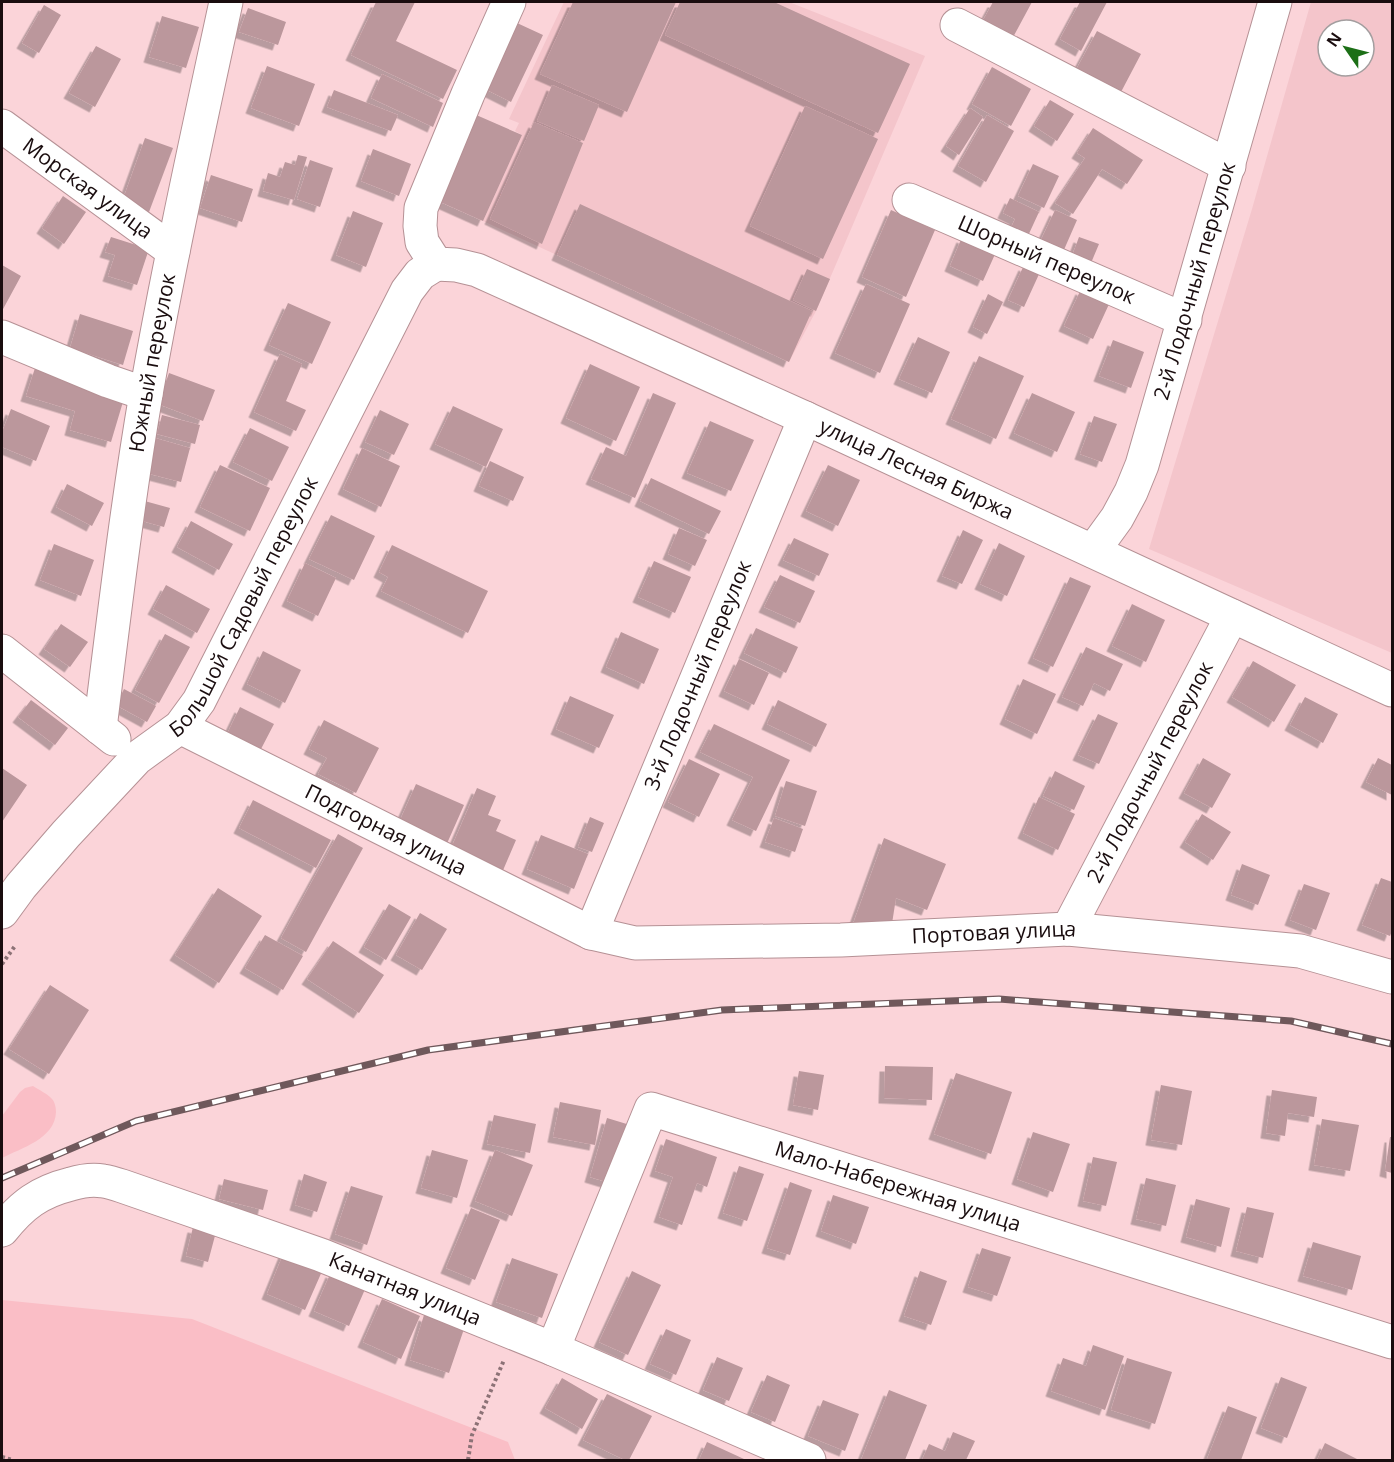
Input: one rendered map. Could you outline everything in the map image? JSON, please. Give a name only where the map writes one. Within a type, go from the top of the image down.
[{"type":"street","name":"Южный переулок","points":[[100,728],[146,394],[173,251],[226,2]]},
{"type":"street","points":[[436,264],[422,242],[421,207],[509,2]]},
{"type":"street","name":"2-й Лодочный переулок","points":[[1093,551],[1117,518],[1142,465],[1275,2]]},
{"type":"street","points":[[957,25],[1229,166]]},
{"type":"street","name":"Морская улица","points":[[2,126],[173,251]]},
{"type":"street","name":"Шорный переулок","points":[[909,200],[1185,320]]},
{"type":"street","name":"улица Лесная Биржа","points":[[436,264],[456,265],[477,270],[806,418],[1392,690]]},
{"type":"street","name":"Большой Садовый переулок","points":[[2,912],[21,886],[66,834],[137,758],[180,727],[199,701],[407,291],[420,274],[436,264]]},
{"type":"street","points":[[2,337],[108,381],[146,394]]},
{"type":"street","name":"3-й Лодочный переулок","points":[[591,933],[806,418]]},
{"type":"street","name":"2-й Лодочный переулок","points":[[1068,930],[1232,616]]},
{"type":"street","points":[[2,651],[137,758]]},
{"type":"street","name":"Подгорная улица","points":[[180,727],[591,933]]},
{"type":"street","name":"Портовая улица","points":[[591,933],[635,943],[841,940],[1068,930],[1300,951],[1392,977]]},
{"type":"street","name":"Мало-Набережная улица","points":[[553,1349],[651,1109],[1392,1342]]},
{"type":"street","name":"Канатная улица","points":[[2,1230],[24,1206],[37,1196],[85,1180],[103,1180],[321,1255],[553,1349],[809,1461]]},
{"type":"path","points":[[2,964],[15,946]]},
{"type":"path","points":[[468,1461],[472,1435],[515,1334]]},
{"type":"path","points":[[2,1456],[12,1461]]},
{"type":"shaded area","points":[[564,2],[789,2],[925,56],[816,311],[789,362],[483,221],[522,135],[515,131],[519,123],[509,119]]},
{"type":"shaded area","points":[[1311,2],[1392,2],[1392,653],[1149,549],[1252,209]]},
{"type":"shaded area","points":[[33,1086],[53,1100],[56,1110],[54,1121],[50,1129],[36,1141],[2,1158],[2,1116],[20,1092]]},
{"type":"shaded area","points":[[2,1300],[192,1319],[508,1442],[515,1460],[2,1460]]},
{"type":"building","points":[[376,2],[415,2],[396,41],[457,70],[443,99],[351,55]]},
{"type":"building","points":[[573,2],[676,2],[627,112],[540,74]]},
{"type":"building","points":[[680,2],[774,2],[910,64],[878,133],[665,35]]},
{"type":"building","points":[[993,2],[1032,2],[1011,41],[981,24]]},
{"type":"building","points":[[1080,2],[1107,2],[1081,51],[1060,39]]},
{"type":"building","points":[[44,5],[61,15],[39,53],[22,43]]},
{"type":"building","points":[[248,8],[286,22],[278,45],[239,32]]},
{"type":"building","points":[[162,16],[199,27],[186,68],[149,57]]},
{"type":"building","points":[[517,23],[543,35],[511,102],[485,89]]},
{"type":"building","points":[[1097,31],[1141,54],[1121,92],[1077,68]]},
{"type":"building","points":[[96,46],[121,59],[95,107],[69,93]]},
{"type":"building","points":[[267,66],[315,84],[299,126],[251,108]]},
{"type":"building","points":[[992,67],[1031,89],[1011,126],[972,104]]},
{"type":"building","points":[[382,74],[443,103],[433,127],[371,98]]},
{"type":"building","points":[[552,85],[599,105],[584,141],[537,121]]},
{"type":"building","points":[[334,90],[398,115],[391,131],[327,107]]},
{"type":"building","points":[[1050,100],[1074,114],[1057,141],[1034,126]]},
{"type":"building","points":[[805,106],[878,139],[823,259],[750,226]]},
{"type":"building","points":[[970,108],[983,117],[959,155],[946,146]]},
{"type":"building","points":[[474,114],[522,135],[483,221],[436,200]]},
{"type":"building","points":[[987,115],[1014,131],[986,182],[958,166]]},
{"type":"building","points":[[534,122],[583,143],[542,244],[490,219]]},
{"type":"building","points":[[1093,128],[1143,160],[1127,184],[1102,169],[1073,214],[1055,203],[1085,158],[1077,153]]},
{"type":"building","points":[[145,138],[173,148],[149,212],[122,202]]},
{"type":"building","points":[[373,149],[411,164],[399,196],[361,181]]},
{"type":"building","points":[[298,155],[307,157],[294,200],[263,191],[268,173],[280,177],[285,162],[295,165]]},
{"type":"building","points":[[310,160],[333,168],[320,207],[297,199]]},
{"type":"building","points":[[1033,164],[1059,176],[1044,208],[1018,196]]},
{"type":"building","points":[[211,175],[253,189],[242,222],[200,208]]},
{"type":"building","points":[[63,196],[86,212],[64,244],[42,228]]},
{"type":"building","points":[[1010,198],[1039,212],[1027,238],[1010,230],[1015,219],[1003,213]]},
{"type":"building","points":[[580,204],[812,311],[789,362],[557,255]]},
{"type":"building","points":[[891,210],[935,230],[906,297],[862,277]]},
{"type":"building","points":[[1055,210],[1077,220],[1063,252],[1040,242]]},
{"type":"building","points":[[353,211],[383,223],[366,267],[336,255]]},
{"type":"building","points":[[111,237],[149,249],[137,285],[108,276],[115,255],[105,252]]},
{"type":"building","points":[[962,237],[996,252],[983,281],[950,266]]},
{"type":"building","points":[[1079,237],[1099,244],[1091,263],[1072,256]]},
{"type":"building","points":[[2,265],[21,276],[2,311]]},
{"type":"building","points":[[1024,265],[1040,272],[1024,307],[1008,300]]},
{"type":"building","points":[[807,269],[830,279],[816,311],[793,300]]},
{"type":"building","points":[[866,284],[910,304],[880,373],[835,353]]},
{"type":"building","points":[[1081,289],[1110,302],[1093,339],[1064,326]]},
{"type":"building","points":[[988,294],[1003,302],[987,334],[973,327]]},
{"type":"building","points":[[288,303],[331,322],[312,364],[269,345]]},
{"type":"building","points":[[80,314],[133,331],[123,365],[70,348]]},
{"type":"building","points":[[918,337],[950,352],[932,393],[899,379]]},
{"type":"building","points":[[1113,340],[1144,352],[1131,388],[1099,376]]},
{"type":"building","points":[[280,354],[302,364],[286,401],[306,410],[296,431],[254,412]]},
{"type":"building","points":[[979,356],[1024,376],[996,439],[951,419]]},
{"type":"building","points":[[590,364],[640,387],[616,441],[566,418]]},
{"type":"building","points":[[35,368],[125,395],[111,442],[70,430],[75,411],[26,396]]},
{"type":"building","points":[[169,373],[215,390],[203,421],[158,404]]},
{"type":"building","points":[[653,393],[676,403],[635,498],[591,479],[606,447],[626,456]]},
{"type":"building","points":[[1032,393],[1075,412],[1057,452],[1014,433]]},
{"type":"building","points":[[453,406],[503,429],[486,467],[435,444]]},
{"type":"building","points":[[11,409],[50,426],[36,461],[2,447],[2,432]]},
{"type":"building","points":[[380,410],[409,424],[394,455],[365,442]]},
{"type":"building","points":[[162,415],[200,425],[195,444],[157,434]]},
{"type":"building","points":[[1094,416],[1117,424],[1102,462],[1080,454]]},
{"type":"building","points":[[710,421],[754,440],[731,491],[687,473]]},
{"type":"building","points":[[250,428],[289,447],[272,481],[233,462]]},
{"type":"building","points":[[155,438],[190,448],[181,482],[146,473]]},
{"type":"building","points":[[362,448],[400,466],[381,507],[343,489]]},
{"type":"building","points":[[490,461],[524,477],[513,501],[479,486]]},
{"type":"building","points":[[220,465],[270,488],[250,531],[200,507]]},
{"type":"building","points":[[828,465],[860,480],[838,526],[806,511]]},
{"type":"building","points":[[651,478],[721,511],[709,534],[640,501]]},
{"type":"building","points":[[67,484],[104,503],[92,526],[56,507]]},
{"type":"building","points":[[141,500],[170,508],[164,527],[135,519]]},
{"type":"building","points":[[331,515],[375,536],[354,580],[309,559]]},
{"type":"building","points":[[191,521],[233,544],[219,570],[177,547]]},
{"type":"building","points":[[679,528],[707,540],[695,566],[668,554]]},
{"type":"building","points":[[963,530],[983,540],[962,584],[942,576]]},
{"type":"building","points":[[794,538],[829,554],[819,576],[783,560]]},
{"type":"building","points":[[999,543],[1025,556],[1007,596],[980,584]]},
{"type":"building","points":[[54,544],[94,560],[81,596],[40,580]]},
{"type":"building","points":[[392,545],[488,591],[468,633],[381,591],[388,577],[379,572]]},
{"type":"building","points":[[654,561],[691,577],[675,613],[638,597]]},
{"type":"building","points":[[305,563],[336,578],[318,616],[287,601]]},
{"type":"building","points":[[780,575],[815,591],[800,623],[764,607]]},
{"type":"building","points":[[1070,577],[1091,586],[1053,667],[1033,658]]},
{"type":"building","points":[[166,585],[210,609],[197,633],[153,609]]},
{"type":"building","points":[[1132,604],[1165,620],[1146,662],[1112,646]]},
{"type":"building","points":[[61,624],[88,642],[70,667],[44,649]]},
{"type":"building","points":[[756,628],[798,647],[786,673],[744,653]]},
{"type":"building","points":[[621,632],[659,649],[644,684],[606,667]]},
{"type":"building","points":[[165,634],[190,647],[159,703],[135,690]]},
{"type":"building","points":[[1086,647],[1123,664],[1110,691],[1094,683],[1083,706],[1062,697]]},
{"type":"building","points":[[263,651],[301,670],[285,703],[247,684]]},
{"type":"building","points":[[739,659],[769,673],[754,705],[724,691]]},
{"type":"building","points":[[1253,661],[1296,685],[1274,722],[1232,697]]},
{"type":"building","points":[[1023,679],[1056,694],[1037,734],[1005,719]]},
{"type":"building","points":[[124,689],[156,706],[147,722],[116,705]]},
{"type":"building","points":[[570,696],[614,715],[599,748],[556,729]]},
{"type":"building","points":[[1305,697],[1338,714],[1323,743],[1290,725]]},
{"type":"building","points":[[31,700],[68,728],[55,745],[18,717]]},
{"type":"building","points":[[778,700],[827,724],[816,747],[767,724]]},
{"type":"building","points":[[240,707],[274,724],[261,749],[228,732]]},
{"type":"building","points":[[1098,714],[1118,723],[1099,764],[1078,755]]},
{"type":"building","points":[[324,720],[379,748],[356,793],[318,774],[327,758],[309,749]]},
{"type":"building","points":[[714,724],[790,760],[756,831],[732,820],[753,777],[700,752]]},
{"type":"building","points":[[1203,758],[1231,774],[1212,808],[1184,793]]},
{"type":"building","points":[[1378,758],[1392,765],[1392,795],[1366,782]]},
{"type":"building","points":[[689,759],[720,774],[699,817],[668,802]]},
{"type":"building","points":[[2,768],[27,785],[2,822]]},
{"type":"building","points":[[1055,771],[1085,786],[1074,810],[1043,796]]},
{"type":"building","points":[[786,781],[817,791],[805,826],[775,816]]},
{"type":"building","points":[[416,784],[464,805],[445,848],[397,827]]},
{"type":"building","points":[[477,788],[496,796],[488,815],[501,820],[496,831],[516,840],[501,875],[449,853]]},
{"type":"building","points":[[1039,797],[1075,814],[1058,850],[1023,833]]},
{"type":"building","points":[[253,800],[331,840],[316,868],[239,828]]},
{"type":"building","points":[[1202,814],[1231,832],[1213,860],[1185,842]]},
{"type":"building","points":[[590,817],[604,823],[592,852],[578,847]]},
{"type":"building","points":[[774,818],[803,829],[795,852],[765,842]]},
{"type":"building","points":[[338,834],[363,848],[306,952],[281,938]]},
{"type":"building","points":[[541,835],[588,854],[574,889],[527,869]]},
{"type":"building","points":[[884,838],[946,864],[927,910],[896,898],[891,930],[849,935]]},
{"type":"building","points":[[1242,864],[1270,875],[1258,905],[1231,895]]},
{"type":"building","points":[[1381,878],[1392,882],[1392,931],[1390,936],[1362,925]]},
{"type":"building","points":[[1304,884],[1330,893],[1316,930],[1290,920]]},
{"type":"building","points":[[218,888],[262,916],[219,983],[175,955]]},
{"type":"building","points":[[389,904],[411,917],[386,960],[364,947]]},
{"type":"building","points":[[420,913],[447,929],[422,970],[396,955]]},
{"type":"building","points":[[265,935],[303,956],[283,990],[245,968]]},
{"type":"building","points":[[333,941],[384,975],[359,1013],[307,979]]},
{"type":"building","points":[[50,985],[89,1010],[49,1074],[9,1049]]},
{"type":"building","points":[[885,1066],[933,1067],[932,1100],[884,1098]]},
{"type":"building","points":[[799,1071],[824,1075],[818,1110],[793,1105]]},
{"type":"building","points":[[956,1073],[1012,1092],[991,1154],[934,1134]]},
{"type":"building","points":[[1161,1085],[1192,1091],[1182,1145],[1151,1140]]},
{"type":"building","points":[[1272,1090],[1317,1097],[1314,1117],[1288,1113],[1285,1136],[1266,1133]]},
{"type":"building","points":[[560,1102],[601,1110],[595,1145],[553,1137]]},
{"type":"building","points":[[494,1115],[536,1124],[530,1153],[487,1144]]},
{"type":"building","points":[[607,1118],[630,1125],[613,1184],[590,1177]]},
{"type":"building","points":[[1322,1119],[1359,1125],[1350,1171],[1314,1165]]},
{"type":"building","points":[[1033,1132],[1070,1144],[1053,1192],[1017,1179]]},
{"type":"building","points":[[1390,1137],[1392,1137],[1392,1173],[1385,1171]]},
{"type":"building","points":[[666,1139],[717,1157],[707,1187],[697,1183],[682,1225],[659,1217],[673,1177],[655,1171]]},
{"type":"building","points":[[432,1150],[468,1160],[457,1198],[421,1188]]},
{"type":"building","points":[[495,1150],[533,1165],[512,1216],[475,1201]]},
{"type":"building","points":[[1093,1157],[1117,1162],[1106,1206],[1083,1201]]},
{"type":"building","points":[[739,1166],[764,1174],[747,1221],[723,1213]]},
{"type":"building","points":[[304,1174],[327,1182],[317,1212],[295,1205]]},
{"type":"building","points":[[1146,1178],[1176,1185],[1166,1226],[1136,1219]]},
{"type":"building","points":[[224,1179],[268,1190],[263,1210],[219,1199]]},
{"type":"building","points":[[790,1182],[812,1190],[790,1255],[767,1248]]},
{"type":"building","points":[[351,1186],[383,1196],[367,1245],[335,1234]]},
{"type":"building","points":[[833,1195],[869,1207],[856,1244],[821,1231]]},
{"type":"building","points":[[1196,1199],[1230,1208],[1221,1247],[1186,1237]]},
{"type":"building","points":[[1247,1207],[1274,1213],[1263,1258],[1236,1251]]},
{"type":"building","points":[[471,1208],[500,1220],[475,1280],[446,1268]]},
{"type":"building","points":[[193,1227],[216,1232],[208,1262],[186,1256]]},
{"type":"building","points":[[1313,1242],[1361,1256],[1352,1290],[1303,1276]]},
{"type":"building","points":[[982,1248],[1011,1257],[997,1296],[968,1287]]},
{"type":"building","points":[[284,1252],[323,1269],[305,1310],[267,1294]]},
{"type":"building","points":[[512,1258],[558,1274],[542,1318],[496,1302]]},
{"type":"building","points":[[632,1271],[661,1285],[628,1355],[599,1342]]},
{"type":"building","points":[[920,1271],[947,1281],[931,1325],[904,1316]]},
{"type":"building","points":[[331,1272],[366,1287],[349,1326],[314,1311]]},
{"type":"building","points":[[382,1299],[420,1316],[401,1359],[363,1342]]},
{"type":"building","points":[[424,1315],[464,1329],[449,1373],[410,1360]]},
{"type":"building","points":[[666,1329],[691,1340],[676,1375],[650,1364]]},
{"type":"building","points":[[1093,1345],[1124,1356],[1105,1410],[1051,1391],[1063,1358],[1086,1366]]},
{"type":"building","points":[[717,1357],[743,1368],[729,1401],[703,1390]]},
{"type":"building","points":[[1127,1358],[1172,1372],[1155,1424],[1111,1410]]},
{"type":"building","points":[[767,1375],[790,1385],[775,1422],[751,1412]]},
{"type":"building","points":[[1281,1377],[1307,1387],[1287,1438],[1261,1428]]},
{"type":"building","points":[[562,1378],[598,1399],[582,1429],[545,1408]]},
{"type":"building","points":[[889,1390],[927,1405],[905,1460],[861,1460]]},
{"type":"building","points":[[607,1394],[652,1416],[629,1460],[583,1440]]},
{"type":"building","points":[[823,1400],[859,1414],[845,1451],[808,1436]]},
{"type":"building","points":[[1228,1406],[1257,1417],[1241,1460],[1207,1459]]},
{"type":"building","points":[[953,1432],[975,1441],[966,1460],[922,1460],[929,1444],[945,1451]]},
{"type":"building","points":[[707,1442],[744,1459],[744,1460],[699,1460]]},
{"type":"building","points":[[1325,1443],[1357,1459],[1317,1460]]},
{"type":"railway","points":[[2,1178],[136,1121],[428,1050],[722,1010],[999,999],[1291,1021],[1392,1044]]}]
